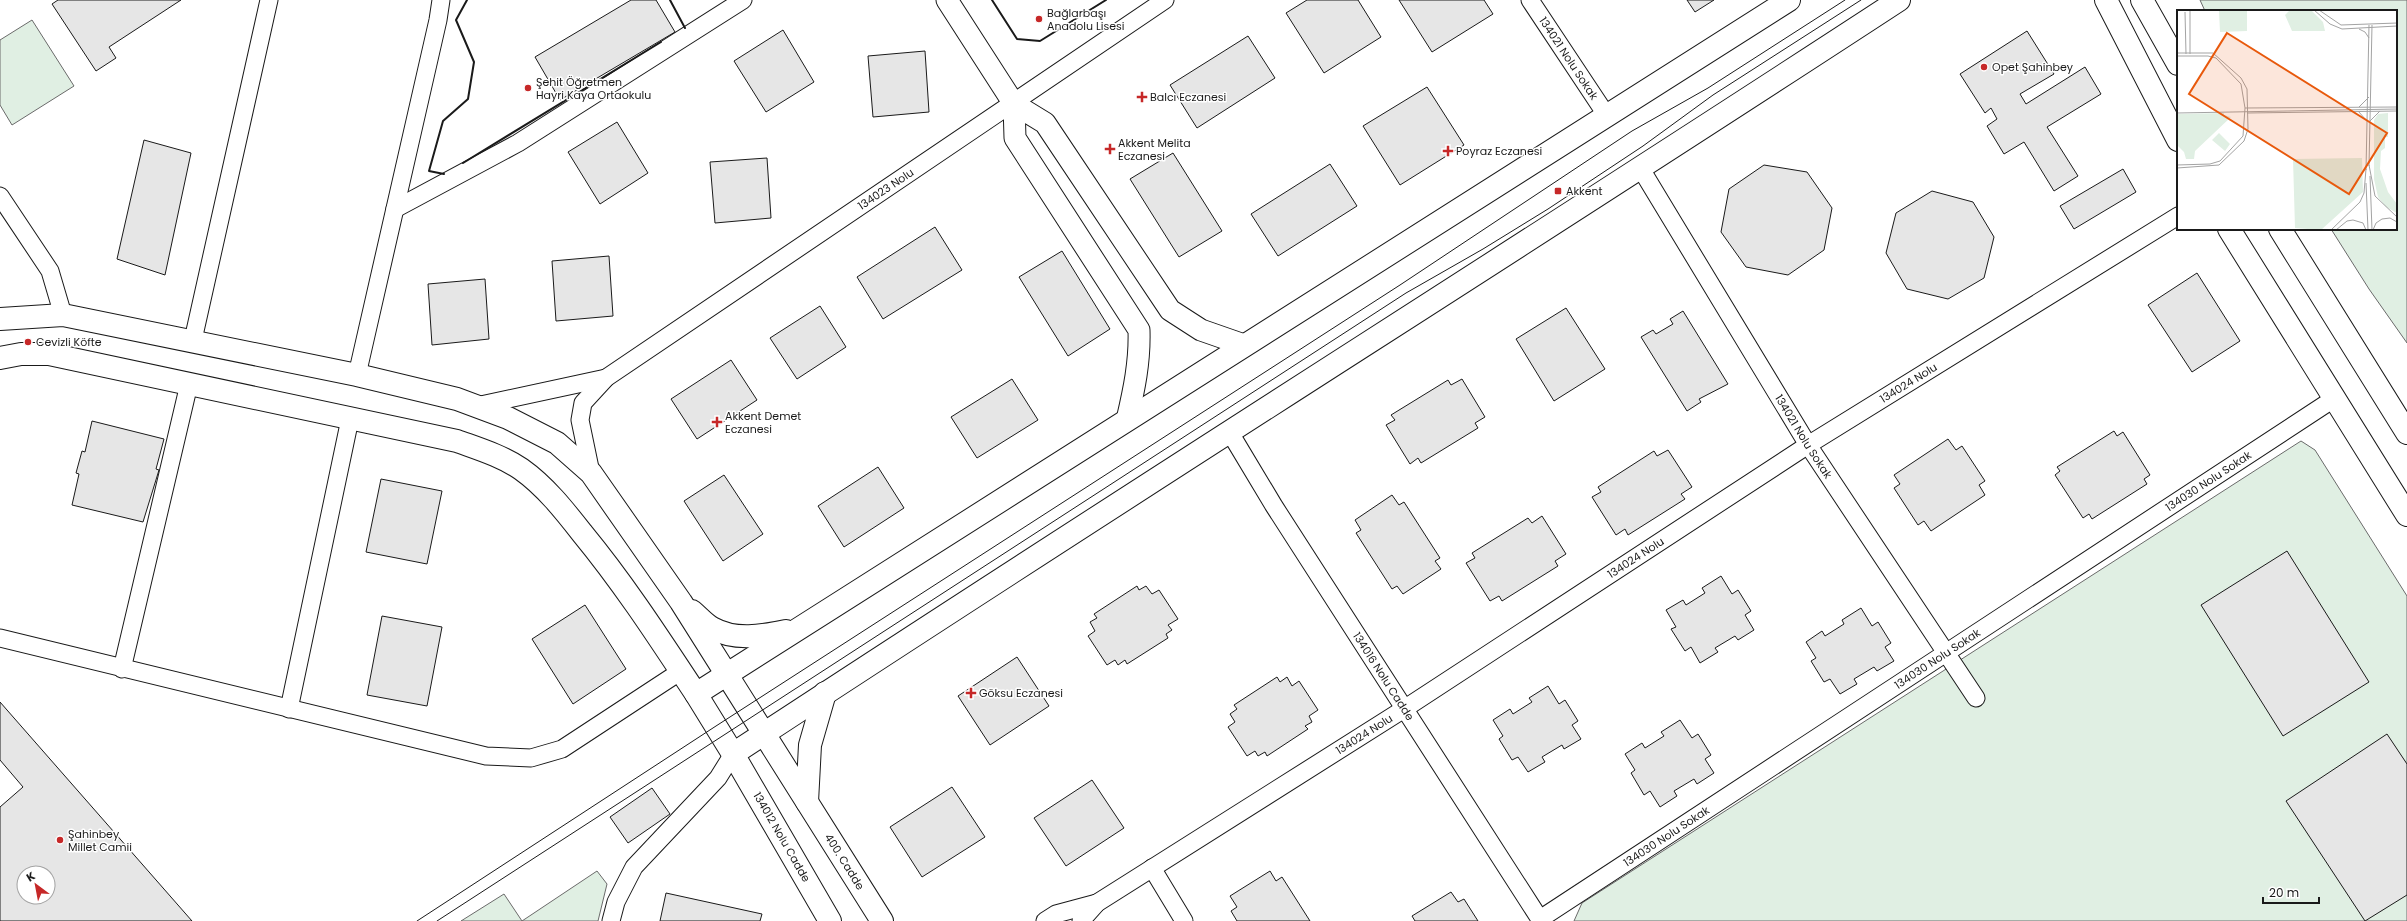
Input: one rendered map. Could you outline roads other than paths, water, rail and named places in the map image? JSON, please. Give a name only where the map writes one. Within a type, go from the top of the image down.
[{"type":"main road","points":[[696,694],[1789,0]]},
{"type":"main road","points":[[733,754],[1229,431],[1641,169],[1899,0]]},
{"type":"main road","points":[[2089,0],[2108,4],[2177,138]]},
{"type":"main road","points":[[2146,5],[2177,62]]},
{"type":"main road","points":[[2230,230],[2407,514]]},
{"type":"main road","points":[[2281,230],[2407,433]]},
{"type":"main road","points":[[0,319],[63,315],[193,340],[457,398],[508,418],[557,443],[591,473],[681,602],[712,628],[733,634],[757,637],[801,628]]},
{"type":"main road","name":"134012 Nolu Cadde","points":[[0,358],[21,354],[49,354],[458,441],[500,457],[521,469],[539,484],[567,514],[633,598],[696,694],[733,754],[830,921]]},
{"type":"main road","name":"400. Cadde","points":[[681,602],[725,675],[765,733],[882,921]]},
{"type":"main road","points":[[807,802],[810,745],[815,721],[825,694]]},
{"type":"street","points":[[193,340],[269,0]]},
{"type":"street","points":[[357,375],[438,20],[440,0]]},
{"type":"street","points":[[395,208],[518,143],[743,0]]},
{"type":"street","points":[[947,0],[1014,104],[1045,123],[1170,310],[1201,330],[1244,345]]},
{"type":"street","name":"134023 Nolu","points":[[606,378],[1014,104],[1165,0]]},
{"type":"street","name":"134021 Nolu Sokak","points":[[1530,0],[1607,116]]},
{"type":"street","points":[[1014,104],[1015,138],[1139,330],[1140,355],[1136,382],[1127,420]]},
{"type":"street","name":"134021 Nolu Sokak","points":[[1641,169],[1808,445],[1976,698]]},
{"type":"street","points":[[0,196],[50,271],[63,315]]},
{"type":"street","name":"134024 Nolu","points":[[1045,921],[1056,914],[1096,903],[1404,709],[1808,445],[2177,217]]},
{"type":"street","points":[[476,406],[606,378]]},
{"type":"street","points":[[591,473],[580,420],[583,403],[606,378]]},
{"type":"street","points":[[122,669],[189,384]]},
{"type":"street","name":"134030 Nolu Sokak","points":[[1541,920],[2335,398]]},
{"type":"street","points":[[289,709],[350,419]]},
{"type":"street","name":"134016 Nolu Cadde","points":[[1229,431],[1274,506],[1541,920]]},
{"type":"street","points":[[0,638],[122,669],[486,756],[531,758],[562,749],[680,671]]},
{"type":"street","points":[[611,921],[616,902],[634,867],[718,778],[733,754]]},
{"type":"street","points":[[1152,868],[1184,921]]},
{"type":"street","name":"134024 Nolu","points":[[1081,921],[1096,903]]},
{"type":"tram line","points":[[417,921],[716,726],[1400,285],[1632,131],[1708,88],[1845,0]]},
{"type":"tram line","points":[[437,921],[1406,293],[1483,249],[1548,209],[1643,146],[1713,95],[1861,0]]},
{"type":"place","name":"Bağlarbaşı Anadolu Lisesi","points":[[1039,19]]},
{"type":"place","name":"Opet Şahinbey","points":[[1984,67]]},
{"type":"place","name":"Şehit Öğretmen Hayri Kaya Ortaokulu","points":[[528,88]]},
{"type":"place","name":"Balcı Eczanesi","points":[[1142,97]]},
{"type":"place","name":"Akkent Melita Eczanesi","points":[[1110,149]]},
{"type":"place","name":"Poyraz Eczanesi","points":[[1448,151]]},
{"type":"place","name":"Akkent","points":[[1558,191]]},
{"type":"place","name":"Cevizli Köfte","points":[[28,342]]},
{"type":"place","name":"Akkent Demet Eczanesi","points":[[717,422]]},
{"type":"place","name":"Göksu Eczanesi","points":[[971,693]]},
{"type":"place","name":"Şahinbey Millet Camii","points":[[60,840]]}]
